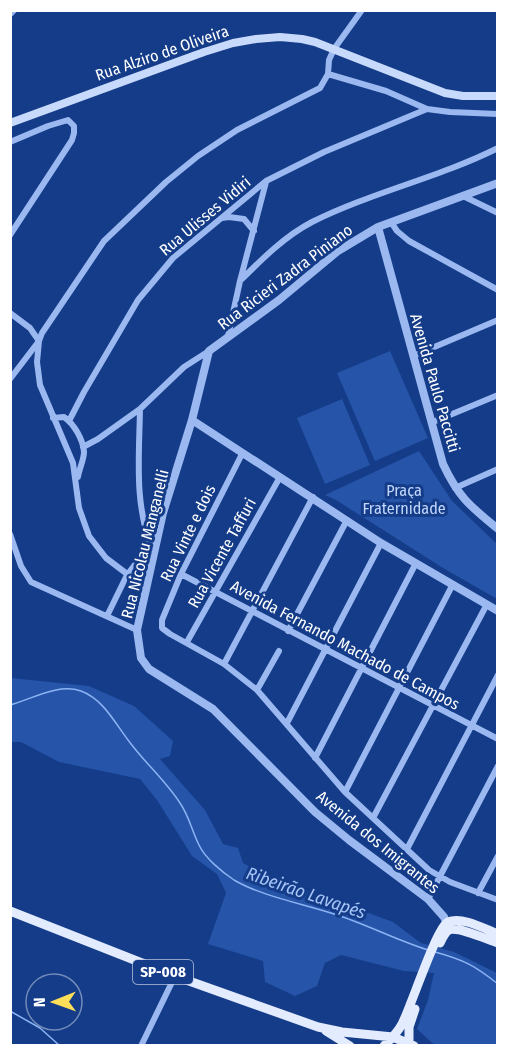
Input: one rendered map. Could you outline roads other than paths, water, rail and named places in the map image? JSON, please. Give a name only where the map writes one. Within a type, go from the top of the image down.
[{"type":"main road","name":"Rua Alziro de Oliveira","points":[[10,123],[233,43],[280,37],[315,42],[445,93],[463,96],[498,96]]},
{"type":"main road","name":"SP-008","points":[[10,911],[175,976],[318,1027],[393,1037],[411,1044]]},
{"type":"main road","points":[[411,1044],[412,1018],[440,930],[462,921],[498,934]]},
{"type":"main road","points":[[448,926],[498,943]]},
{"type":"main road","points":[[384,1046],[401,1027],[431,959]]},
{"type":"main road","name":"SP-008","points":[[318,1027],[350,1046]]},
{"type":"street","points":[[10,379],[39,341],[42,333],[104,241],[166,182],[198,156],[237,130],[320,88],[328,74],[329,60],[334,49],[362,10]]},
{"type":"street","points":[[328,74],[386,91],[427,109],[498,114]]},
{"type":"street","name":"Rua Ulisses Vidiri","points":[[69,421],[138,300],[173,258],[266,182],[324,152],[427,109]]},
{"type":"street","points":[[10,142],[68,120],[74,126],[72,140],[10,235]]},
{"type":"street","points":[[240,280],[264,257],[311,223],[367,198],[498,148]]},
{"type":"street","points":[[228,336],[266,182]]},
{"type":"street","name":"Rua Ricieri Zadra Piniano","points":[[83,447],[140,409],[184,367],[279,300],[338,251],[378,227],[498,183]]},
{"type":"street","points":[[463,196],[498,213]]},
{"type":"street","points":[[220,219],[229,217],[244,219],[254,231]]},
{"type":"street","points":[[391,222],[409,242],[498,290]]},
{"type":"street","name":"Avenida Paulo Paccitti","points":[[378,227],[433,422],[438,449],[455,488],[466,503],[498,529]]},
{"type":"street","points":[[10,313],[30,328],[39,341],[38,374],[43,394],[73,463],[79,508],[89,536],[106,558],[147,589]]},
{"type":"street","points":[[413,356],[498,320]]},
{"type":"street","name":"Rua Nicolau Manganelli","points":[[209,351],[192,420],[163,513],[137,630],[141,658],[149,669],[213,709],[239,735]]},
{"type":"street","points":[[433,422],[498,395]]},
{"type":"street","points":[[140,409],[139,495],[143,522],[154,555]]},
{"type":"street","points":[[53,418],[61,416],[69,421],[74,426],[83,447],[83,457],[76,484]]},
{"type":"street","points":[[192,420],[381,543],[498,611]]},
{"type":"street","name":"Rua Vinte e dois","points":[[187,642],[170,634],[161,625],[163,617],[181,574],[242,454]]},
{"type":"street","points":[[73,463],[79,469]]},
{"type":"street","points":[[455,488],[498,469]]},
{"type":"street","name":"Rua Vicente Taffuri","points":[[187,642],[280,477]]},
{"type":"street","points":[[224,664],[313,497]]},
{"type":"street","points":[[288,631],[347,520]]},
{"type":"street","points":[[10,534],[26,576],[36,585],[137,630]]},
{"type":"street","points":[[287,723],[381,543]]},
{"type":"street","points":[[107,616],[127,575],[150,545]]},
{"type":"street","points":[[315,758],[416,563]]},
{"type":"street","name":"Avenida Fernando Machado de Campos","points":[[181,574],[498,739]]},
{"type":"street","points":[[345,792],[453,584]]},
{"type":"street","points":[[374,819],[486,606]]},
{"type":"street","points":[[187,642],[224,664],[257,690],[345,792],[439,876],[498,900]]},
{"type":"street","points":[[257,690],[279,651]]},
{"type":"street","points":[[407,849],[498,675]]},
{"type":"street","name":"Avenida dos Imigrantes","points":[[239,735],[315,812],[428,899],[448,926]]},
{"type":"street","points":[[428,899],[498,766]]},
{"type":"street","points":[[478,893],[498,856]]},
{"type":"street","points":[[141,1046],[175,976]]},
{"type":"waterway","name":"Ribeirão Lavapés","points":[[10,705],[54,690],[72,689],[89,695],[108,712],[134,748],[174,795],[186,813],[202,850],[224,873],[257,891],[346,918],[428,950]]},
{"type":"waterway","name":"Ribeirão Lavapés","points":[[435,952],[468,964],[498,984]]},
{"type":"waterway","points":[[10,1011],[40,1028],[60,1046]]},
{"type":"park label","name":"Praça Fraternidade","points":[[404,499]]}]
